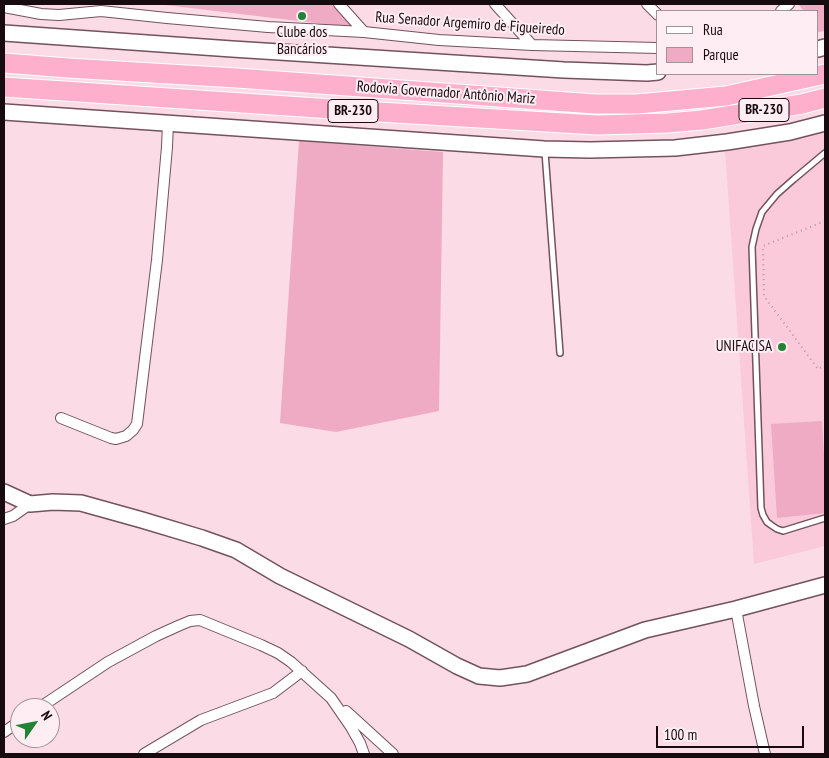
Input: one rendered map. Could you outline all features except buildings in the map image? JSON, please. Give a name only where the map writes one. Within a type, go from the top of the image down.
[{"type":"highway","name":"Rodovia Governador Antônio Mariz","points":[[4,63],[246,78],[595,104],[637,104],[726,96],[825,74]]},
{"type":"highway","name":"Rodovia Governador Antônio Mariz","points":[[4,87],[597,125],[702,120],[802,104],[825,98]]},
{"type":"street","points":[[339,4],[364,32]]},
{"type":"street","points":[[495,4],[532,45]]},
{"type":"street","points":[[647,4],[656,13]]},
{"type":"street","name":"Rua Senador Argemiro de Figueiredo","points":[[4,7],[41,14],[58,15],[105,7],[167,18],[268,27],[364,32],[439,40],[532,45],[656,48]]},
{"type":"street","points":[[4,33],[564,70],[656,72]]},
{"type":"street","points":[[4,112],[544,149]]},
{"type":"street","points":[[61,418],[111,438],[126,436],[137,424],[157,260],[168,123]]},
{"type":"street","name":"BR-230","points":[[544,149],[675,148],[736,141],[790,132],[825,123]]},
{"type":"street","points":[[4,492],[30,504],[53,502],[81,503],[202,538],[236,550],[280,576],[409,639],[456,666],[479,676],[500,678],[527,674],[645,630],[736,609],[825,585]]},
{"type":"street","points":[[4,519],[13,516],[30,504]]},
{"type":"street","points":[[736,609],[754,706],[766,754]]},
{"type":"street","points":[[54,698],[108,662],[156,636],[190,621],[203,620],[278,653],[291,662],[393,754]]},
{"type":"street","points":[[144,754],[201,720],[273,693],[302,671]]},
{"type":"street","points":[[331,698],[351,727],[364,754]]},
{"type":"lane","points":[[544,149],[560,353]]},
{"type":"lane","points":[[825,153],[794,178],[762,212],[752,247],[761,508],[767,522],[783,531],[825,518]]},
{"type":"path","points":[[825,221],[763,246],[764,296],[818,369],[825,365]]},
{"type":"shaded area","name":"UNIFACISA","points":[[825,124],[825,546],[754,564],[725,149]]},
{"type":"green space","name":"Clube dos Bancários","points":[[157,4],[335,4],[357,28]]},
{"type":"green space","points":[[825,4],[825,31],[819,32],[819,10],[803,10],[799,5]]},
{"type":"green space","points":[[299,141],[443,152],[439,411],[336,432],[280,423]]},
{"type":"green space","points":[[822,421],[825,513],[777,518],[771,424]]},
{"type":"place","name":"Clube dos Bancários","points":[[302,16]]},
{"type":"place","name":"UNIFACISA","points":[[782,347]]}]
